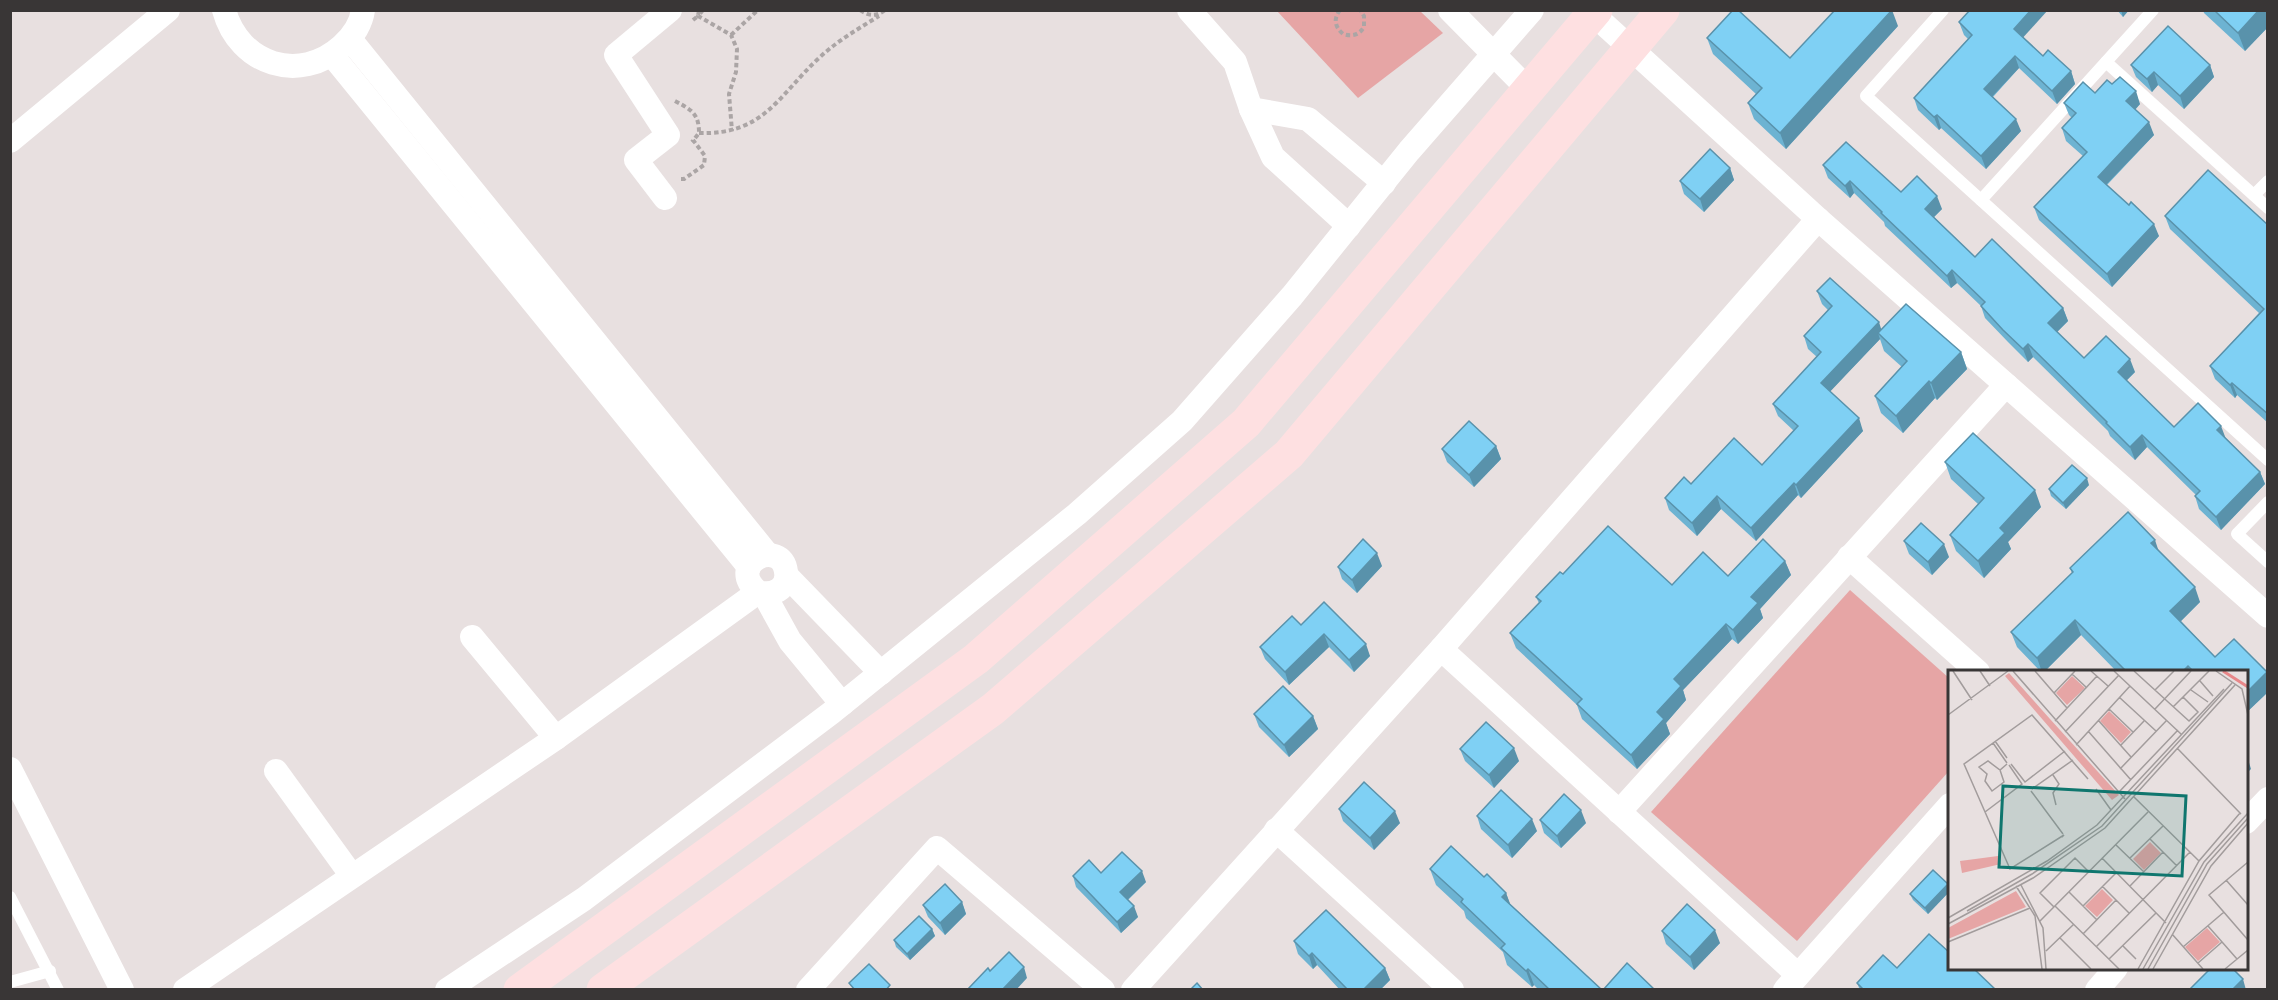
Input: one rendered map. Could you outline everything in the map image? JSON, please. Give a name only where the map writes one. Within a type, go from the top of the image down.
[{"type":"street","points":[[10,141],[168,10]]},
{"type":"street","points":[[224,10],[228,24],[240,44],[260,58],[284,66],[309,65],[332,55],[350,39],[365,13]]},
{"type":"street","points":[[1189,10],[1234,62],[1251,109],[1273,157],[1349,226]]},
{"type":"street","points":[[1450,10],[1529,90]]},
{"type":"street","points":[[447,990],[584,899],[842,704],[1077,514],[1182,421],[1292,296],[1384,183],[1533,10]]},
{"type":"street","points":[[603,990],[993,710],[1289,454],[1663,10]]},
{"type":"street","points":[[520,990],[976,659],[1246,423],[1594,12],[1631,49],[1818,219],[2268,616]]},
{"type":"street","points":[[671,189],[636,160],[668,135],[616,55],[680,16]]},
{"type":"street","points":[[350,39],[759,561]]},
{"type":"street","points":[[332,55],[759,561]]},
{"type":"street","points":[[1251,109],[1308,119],[1384,183]]},
{"type":"street","points":[[1133,990],[1441,649],[1818,219]]},
{"type":"street","points":[[1619,812],[2006,385]]},
{"type":"street","points":[[1849,557],[1976,670]]},
{"type":"street","points":[[842,704],[790,641],[761,593],[749,582],[747,576],[759,561],[779,559],[787,576],[881,673]]},
{"type":"street","points":[[185,990],[556,738],[761,593],[776,592],[782,588],[787,576]]},
{"type":"street","points":[[472,637],[556,738]]},
{"type":"street","points":[[1441,649],[1619,812],[1792,982],[1948,807]]},
{"type":"street","points":[[10,769],[122,990]]},
{"type":"street","points":[[276,771],[352,876]]},
{"type":"street","points":[[2248,821],[2268,799]]},
{"type":"street","points":[[1276,830],[1452,990]]},
{"type":"street","points":[[808,990],[937,848],[1103,990]]},
{"type":"street","points":[[2097,990],[2115,970]]},
{"type":"lane","points":[[1943,10],[1866,96],[2268,460]]},
{"type":"lane","points":[[1981,200],[2153,10]]},
{"type":"lane","points":[[2106,62],[2268,208]]},
{"type":"lane","points":[[2254,195],[2268,181]]},
{"type":"lane","points":[[2268,502],[2237,534],[2268,562]]},
{"type":"lane","points":[[10,897],[58,990]]},
{"type":"lane","points":[[10,982],[50,971]]},
{"type":"path","points":[[730,35],[758,10]]},
{"type":"path","points":[[795,10],[814,10]]},
{"type":"path","points":[[860,10],[872,16],[879,16]]},
{"type":"path","points":[[686,146],[699,134],[732,131],[766,114],[831,47],[885,10]]},
{"type":"path","points":[[1339,11],[1336,18],[1337,27],[1343,34],[1353,36],[1362,31],[1364,27],[1364,16],[1360,10]]},
{"type":"path","points":[[680,16],[700,12],[730,35],[737,49],[738,62],[729,94],[732,131]]},
{"type":"path","points":[[670,99],[695,113],[699,122],[699,134]]},
{"type":"path","points":[[671,189],[704,165],[705,156],[693,140]]},
{"type":"shaded area","points":[[1277,11],[1420,11],[1443,33],[1358,98]]},
{"type":"shaded area","points":[[1850,590],[1948,677],[1948,772],[1797,941],[1651,812]]},
{"type":"building","points":[[1733,10],[1738,10],[1790,58],[1835,10],[1892,10],[1780,133],[1748,103],[1762,88],[1707,38]]},
{"type":"building","points":[[1970,10],[2031,10],[2014,29],[2043,56],[2048,50],[2071,71],[2052,91],[2015,56],[1984,89],[2016,119],[1981,156],[1937,115],[1934,117],[1914,98],[1972,35],[1959,22]]},
{"type":"building","points":[[2214,10],[2259,10],[2238,33]]},
{"type":"building","points":[[2168,26],[2210,65],[2180,96],[2154,72],[2147,79],[2131,65]]},
{"type":"building","points":[[2120,77],[2136,91],[2126,101],[2149,122],[2098,177],[2129,205],[2131,202],[2154,224],[2107,274],[2034,207],[2087,152],[2062,128],[2076,113],[2064,103],[2083,82],[2095,93],[2107,80],[2112,84]]},
{"type":"building","points":[[1846,142],[1901,192],[1917,176],[1937,196],[1925,209],[1975,257],[1992,239],[2063,308],[2048,323],[2084,358],[2106,336],[2130,359],[2118,372],[2174,427],[2198,403],[2221,426],[2217,430],[2260,472],[2216,517],[2195,496],[2200,491],[2142,435],[2130,447],[2028,344],[2023,349],[2003,330],[1981,306],[1985,302],[1952,270],[1947,276],[1850,181],[1845,186],[1823,165]]},
{"type":"building","points":[[1710,149],[1730,168],[1700,199],[1680,181]]},
{"type":"building","points":[[2208,170],[2268,225],[2268,414],[2232,383],[2230,385],[2210,366],[2264,309],[2165,216]]},
{"type":"building","points":[[1830,278],[1879,322],[1821,383],[1859,418],[1796,485],[1794,483],[1751,528],[1717,496],[1692,523],[1665,498],[1684,477],[1691,484],[1734,438],[1762,465],[1798,426],[1773,404],[1821,352],[1804,336],[1832,306],[1817,291]]},
{"type":"building","points":[[1906,304],[1961,352],[1896,416],[1875,396],[1907,361],[1878,333]]},
{"type":"building","points":[[1469,421],[1496,446],[1469,475],[1442,449]]},
{"type":"building","points":[[1973,433],[2035,490],[2000,528],[2005,533],[1978,561],[1950,535],[1984,498],[1945,462]]},
{"type":"building","points":[[2072,465],[2087,478],[2063,503],[2049,489]]},
{"type":"building","points":[[2128,512],[2155,540],[2151,543],[2195,587],[2170,611],[2215,657],[2234,639],[2267,672],[2248,691],[2248,670],[2192,670],[2188,666],[2184,670],[2125,670],[2075,620],[2037,658],[2011,632],[2073,572],[2070,568]]},
{"type":"building","points":[[1921,523],[1944,544],[1928,562],[1904,541]]},
{"type":"building","points":[[1608,526],[1672,585],[1703,552],[1728,576],[1763,539],[1785,561],[1751,597],[1758,603],[1733,630],[1726,624],[1674,679],[1681,686],[1657,712],[1664,719],[1631,755],[1577,704],[1582,699],[1510,633],[1541,601],[1536,597],[1560,572],[1563,574]]},
{"type":"building","points":[[1363,539],[1377,553],[1352,580],[1338,567]]},
{"type":"building","points":[[1324,602],[1366,644],[1349,660],[1324,634],[1285,672],[1260,647],[1292,616],[1301,625]]},
{"type":"building","points":[[1283,686],[1313,716],[1284,745],[1254,714]]},
{"type":"building","points":[[1486,722],[1514,748],[1489,775],[1460,749]]},
{"type":"building","points":[[1364,782],[1395,811],[1370,838],[1339,809]]},
{"type":"building","points":[[1501,790],[1532,819],[1508,845],[1477,816]]},
{"type":"building","points":[[1564,794],[1581,810],[1557,836],[1540,820]]},
{"type":"building","points":[[1451,846],[1484,877],[1487,874],[1506,893],[1502,897],[1602,990],[1550,990],[1501,948],[1505,944],[1461,902],[1463,899],[1430,869]]},
{"type":"building","points":[[1122,852],[1142,871],[1120,892],[1134,906],[1117,922],[1073,876],[1089,860],[1101,873]]},
{"type":"building","points":[[1933,870],[1948,884],[1925,908],[1910,894]]},
{"type":"building","points":[[945,884],[962,902],[940,923],[923,905]]},
{"type":"building","points":[[1687,904],[1715,930],[1690,957],[1662,931]]},
{"type":"building","points":[[1326,910],[1385,968],[1363,990],[1348,990],[1312,953],[1309,956],[1294,941]]},
{"type":"building","points":[[919,916],[932,929],[907,954],[894,940]]},
{"type":"building","points":[[1929,934],[1948,951],[1948,970],[1975,970],[1996,990],[1864,990],[1857,983],[1883,955],[1897,968]]},
{"type":"building","points":[[1009,952],[1024,967],[1002,990],[967,990],[988,968],[990,971]]},
{"type":"building","points":[[1627,963],[1655,990],[1603,990]]},
{"type":"building","points":[[869,964],[890,985],[886,990],[855,990],[849,983]]},
{"type":"building","points":[[2209,970],[2234,970],[2243,979],[2232,990],[2189,990]]},
{"type":"building","points":[[1197,983],[1203,990],[1190,990]]}]
